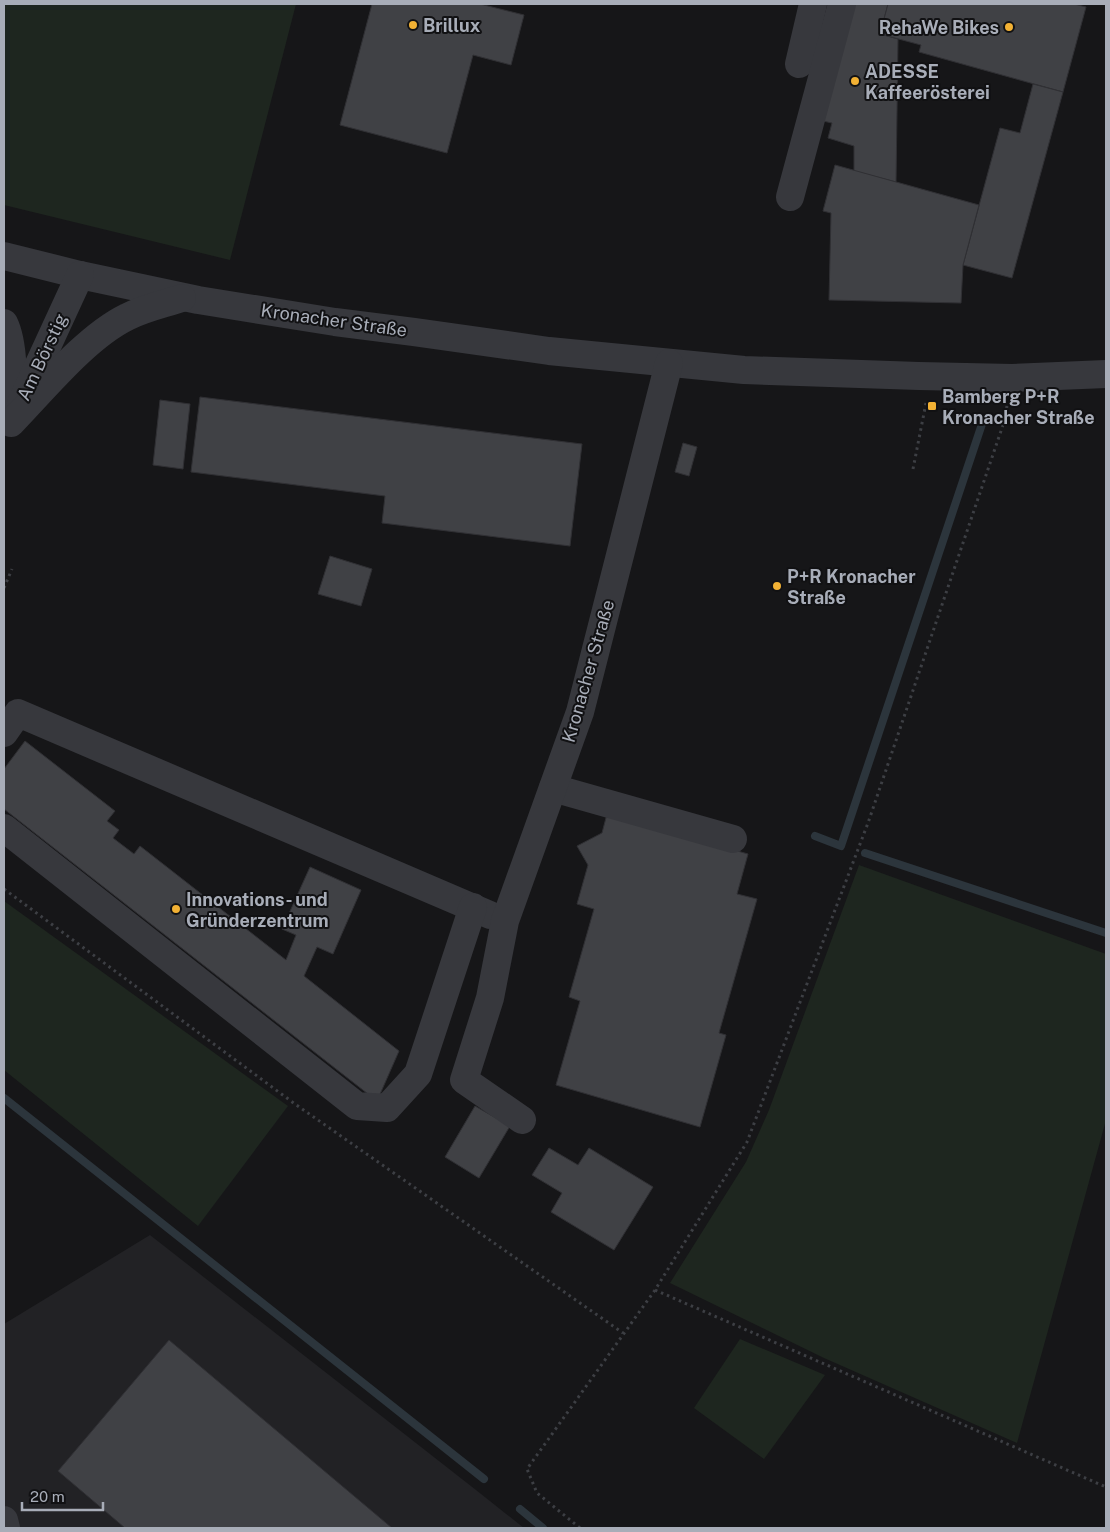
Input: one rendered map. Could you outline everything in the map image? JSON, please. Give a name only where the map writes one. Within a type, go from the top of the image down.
[{"type":"street","points":[[799,64],[813,4]]},
{"type":"street","points":[[790,198],[842,4]]},
{"type":"street","name":"Kronacher Straße","points":[[4,256],[80,275],[183,297],[334,322],[549,351],[744,370],[1012,378],[1106,374]]},
{"type":"street","name":"Am Börstig","points":[[8,431],[80,275]]},
{"type":"street","points":[[8,431],[90,342],[128,316],[183,297]]},
{"type":"street","points":[[4,323],[9,333],[12,377],[8,431]]},
{"type":"street","name":"Kronacher Straße","points":[[522,1120],[464,1080],[490,998],[505,921],[580,712],[669,363]]},
{"type":"street","points":[[4,733],[18,713],[505,921]]},
{"type":"street","points":[[553,788],[732,839]]},
{"type":"street","points":[[4,828],[358,1106],[387,1108],[418,1074],[464,903]]},
{"type":"street","points":[[4,1520],[6,1528]]},
{"type":"path","points":[[913,469],[931,377]]},
{"type":"path","points":[[580,1528],[537,1493],[527,1469],[655,1290],[748,1142],[868,823],[1003,425]]},
{"type":"path","points":[[4,588],[12,569]]},
{"type":"path","points":[[4,889],[295,1104],[623,1333]]},
{"type":"path","points":[[655,1290],[1106,1487]]},
{"type":"shaded area","points":[[4,4],[296,4],[230,260],[4,205]]},
{"type":"shaded area","points":[[859,865],[1106,954],[1106,1120],[1017,1443],[824,1358],[670,1283],[746,1162],[769,1110]]},
{"type":"shaded area","points":[[4,901],[288,1106],[198,1226],[4,1070]]},
{"type":"shaded area","points":[[150,1235],[524,1528],[4,1528],[4,1324]]},
{"type":"shaded area","points":[[740,1339],[825,1375],[764,1459],[694,1408]]},
{"type":"building","points":[[372,4],[480,4],[524,15],[511,65],[473,55],[447,153],[340,125]]},
{"type":"building","points":[[855,4],[888,4],[880,34],[898,39],[896,182],[854,171],[854,146],[828,138],[832,123],[823,121]]},
{"type":"building","points":[[888,4],[1074,4],[1086,7],[1063,92],[919,52],[921,45],[880,34]]},
{"type":"building","points":[[1033,84],[1063,92],[1012,278],[963,265],[1000,128],[1020,133]]},
{"type":"building","points":[[835,165],[979,205],[963,265],[961,303],[829,300],[831,213],[823,211]]},
{"type":"building","points":[[200,397],[582,444],[570,546],[382,523],[385,496],[191,472]]},
{"type":"building","points":[[160,400],[190,404],[183,469],[153,465]]},
{"type":"building","points":[[683,443],[697,447],[689,476],[675,472]]},
{"type":"building","points":[[330,556],[372,569],[361,606],[318,594]]},
{"type":"building","name":"Innovations- und Gründerzentrum","points":[[25,741],[115,811],[107,821],[119,830],[113,838],[134,854],[140,846],[286,960],[296,935],[282,929],[310,867],[361,890],[333,954],[317,947],[304,976],[399,1051],[377,1101],[4,809],[4,769]]},
{"type":"building","points":[[607,814],[748,854],[737,894],[757,899],[719,1033],[726,1035],[700,1127],[556,1085],[580,1001],[569,997],[594,909],[577,904],[588,865],[577,846],[602,833]]},
{"type":"building","points":[[475,1106],[510,1126],[479,1178],[445,1157]]},
{"type":"building","points":[[549,1148],[578,1165],[589,1148],[653,1187],[614,1250],[551,1212],[562,1193],[532,1175]]},
{"type":"building","points":[[169,1340],[392,1528],[125,1528],[58,1471]]},
{"type":"waterway","points":[[815,836],[841,846],[982,424]]},
{"type":"waterway","points":[[865,853],[1106,933]]},
{"type":"waterway","points":[[4,1098],[484,1479]]},
{"type":"waterway","points":[[520,1509],[543,1528]]},
{"type":"place","name":"Brillux","points":[[413,25]]},
{"type":"place","name":"RehaWe Bikes","points":[[1009,27]]},
{"type":"place","name":"ADESSE Kaffeerösterei","points":[[855,81]]},
{"type":"place","name":"Bamberg P+R Kronacher Straße","points":[[932,406]]},
{"type":"place","name":"P+R Kronacher Straße","points":[[777,586]]},
{"type":"place","name":"Innovations- und Gründerzentrum","points":[[176,909]]}]
